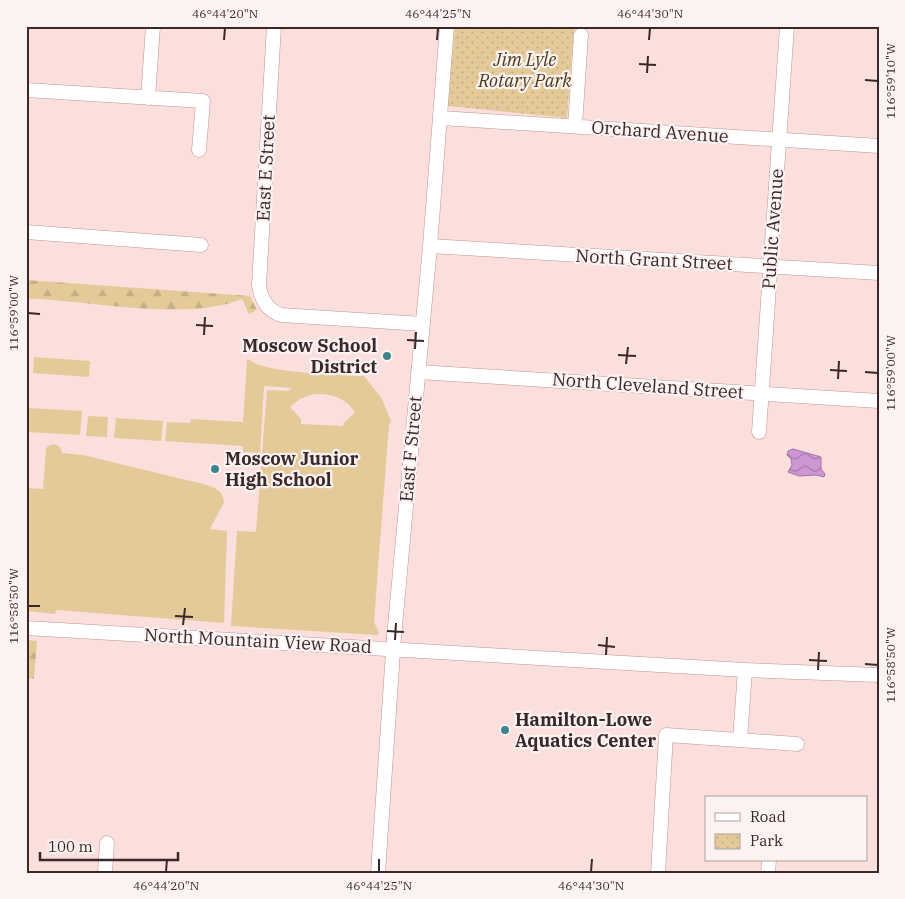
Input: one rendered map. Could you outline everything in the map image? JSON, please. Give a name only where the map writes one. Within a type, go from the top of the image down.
[{"type":"street","points":[[148,98],[153,26]]},
{"type":"street","name":"East E Street","points":[[274,26],[259,285],[261,297],[268,307],[274,312],[281,314],[423,324]]},
{"type":"street","name":"East F Street","points":[[378,873],[393,649],[430,246],[447,26]]},
{"type":"street","name":"Public Avenue","points":[[759,432],[787,26]]},
{"type":"street","points":[[575,126],[581,35]]},
{"type":"street","points":[[26,90],[203,101],[200,150]]},
{"type":"street","name":"Orchard Avenue","points":[[441,118],[879,146]]},
{"type":"street","points":[[26,232],[201,245]]},
{"type":"street","name":"North Grant Street","points":[[430,246],[879,273]]},
{"type":"street","name":"North Cleveland Street","points":[[418,372],[879,401]]},
{"type":"street","name":"North Mountain View Road","points":[[26,628],[745,670],[879,675]]},
{"type":"street","points":[[740,740],[745,670]]},
{"type":"street","points":[[658,873],[666,735],[797,744]]},
{"type":"street","points":[[105,873],[107,843]]},
{"type":"green space","name":"Jim Lyle Rotary Park","points":[[455,26],[574,26],[567,118],[448,106]]},
{"type":"green space","points":[[26,280],[250,296],[257,310],[249,314],[242,299],[222,305],[200,308],[153,309],[26,299]]},
{"type":"green space","points":[[34,357],[90,361],[89,377],[33,373]]},
{"type":"green space","points":[[247,360],[286,371],[364,376],[382,399],[391,421],[389,425],[374,622],[379,633],[377,635],[231,626],[237,531],[256,532],[267,390],[288,391],[292,388],[264,386],[260,453],[243,452],[243,446],[165,441],[167,422],[190,423],[191,419],[243,422]],"holes":[[[320,394],[338,397],[355,412],[343,426],[301,424],[301,419],[290,407],[300,399]]]},
{"type":"green space","points":[[29,408],[82,411],[80,435],[27,432]]},
{"type":"green space","points":[[88,416],[108,417],[107,437],[86,436]]},
{"type":"green space","points":[[116,418],[163,421],[161,441],[114,438]]},
{"type":"green space","points":[[55,444],[61,448],[62,453],[83,455],[203,484],[220,492],[224,502],[210,529],[227,531],[224,623],[56,610],[55,614],[26,611],[26,488],[43,489],[46,448]]},
{"type":"green space","points":[[26,640],[37,641],[34,679],[26,678]]},
{"type":"water","points":[[793,449],[821,457],[821,469],[825,474],[824,477],[816,475],[799,476],[788,472],[792,465],[791,459],[787,455],[788,451]]},
{"type":"place","name":"Moscow School District","points":[[387,356]]},
{"type":"place","name":"Moscow Junior High School","points":[[215,469]]},
{"type":"place","name":"Hamilton-Lowe Aquatics Center","points":[[505,730]]}]
